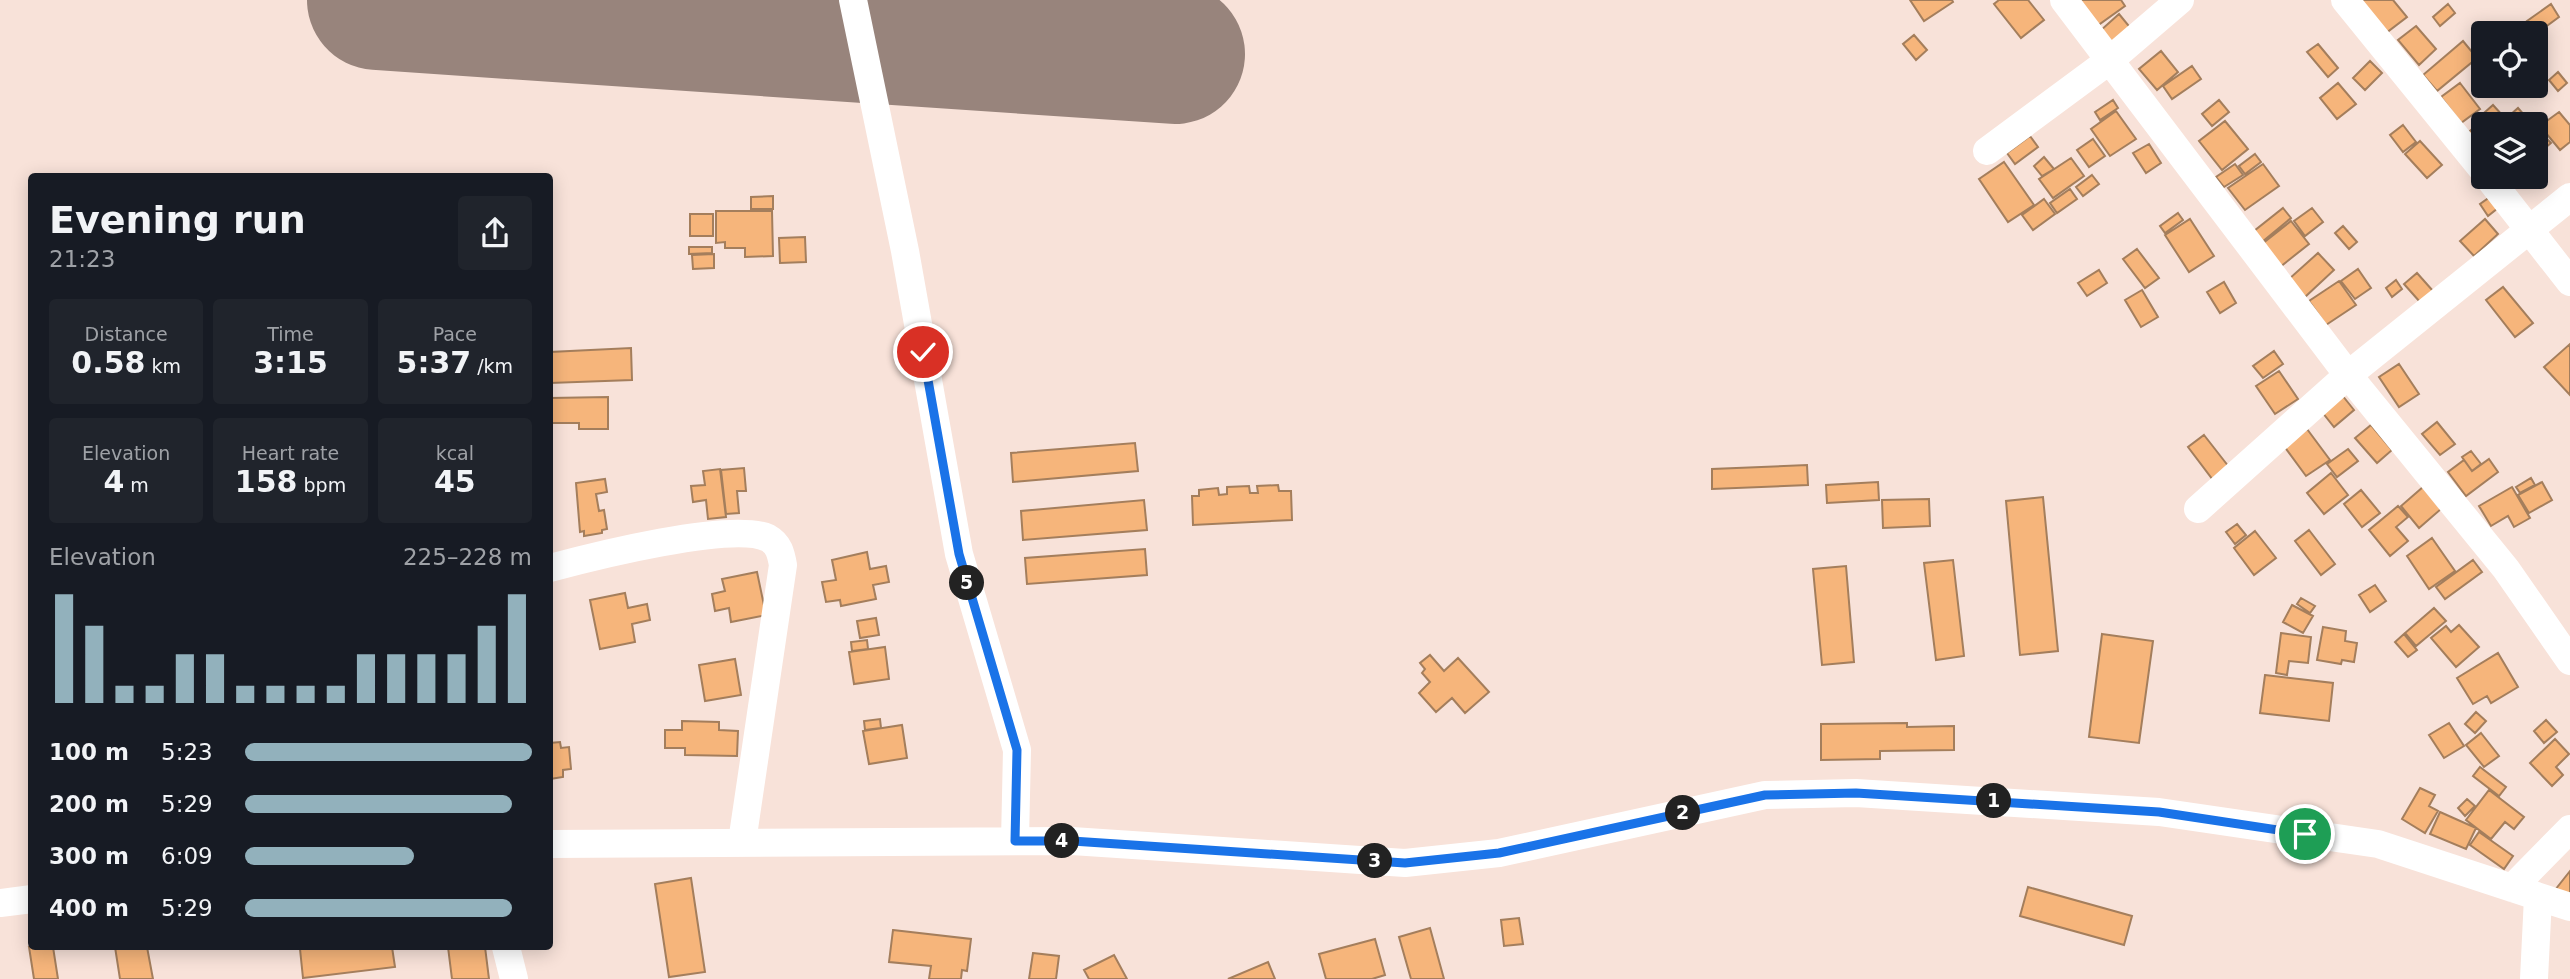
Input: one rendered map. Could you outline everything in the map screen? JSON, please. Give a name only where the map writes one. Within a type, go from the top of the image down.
[{"type":"street","points":[[853,0],[905,251],[959,554],[1017,750],[1015,841]]},
{"type":"street","points":[[2064,0],[2348,375],[2506,569],[2570,661]]},
{"type":"street","points":[[1987,151],[2109,60],[2180,0]]},
{"type":"street","points":[[2345,0],[2471,155]]},
{"type":"street","points":[[2498,189],[2570,282]]},
{"type":"street","points":[[2198,509],[2348,375],[2570,197]]},
{"type":"street","points":[[553,567],[626,548],[698,537],[754,534],[769,539],[781,550],[783,565],[742,842]]},
{"type":"street","points":[[553,844],[1072,841],[1405,863],[1499,853],[1765,795],[1856,793],[2173,814],[2378,844],[2570,907]]},
{"type":"street","points":[[2534,979],[2525,892],[2570,829]]},
{"type":"street","points":[[0,903],[28,900]]},
{"type":"street","points":[[507,950],[514,979]]},
{"type":"building","points":[[1910,0],[1952,0],[1953,2],[1924,21]]},
{"type":"building","points":[[1999,0],[2028,0],[2044,20],[2021,38],[1994,4]]},
{"type":"building","points":[[2078,0],[2121,0],[2125,6],[2097,26]]},
{"type":"building","points":[[2359,0],[2393,0],[2407,17],[2386,33]]},
{"type":"building","points":[[2448,4],[2455,13],[2440,26],[2433,17]]},
{"type":"building","points":[[2551,4],[2559,17],[2548,25],[2548,21],[2527,21]]},
{"type":"building","points":[[2119,14],[2133,31],[2114,47],[2100,31]]},
{"type":"building","points":[[2416,26],[2436,49],[2419,65],[2398,40]]},
{"type":"building","points":[[1914,35],[1927,50],[1916,60],[1903,44]]},
{"type":"building","points":[[2463,41],[2471,51],[2471,63],[2437,91],[2423,75]]},
{"type":"building","points":[[2318,44],[2338,68],[2328,77],[2307,52]]},
{"type":"building","points":[[2161,51],[2178,72],[2157,90],[2139,69]]},
{"type":"building","points":[[2370,61],[2382,73],[2365,90],[2353,78]]},
{"type":"building","points":[[2192,66],[2201,79],[2172,99],[2163,86]]},
{"type":"building","points":[[2558,72],[2567,83],[2558,91],[2549,80]]},
{"type":"building","points":[[2338,83],[2356,104],[2337,119],[2320,98]]},
{"type":"building","points":[[2460,83],[2480,109],[2471,112],[2471,116],[2461,123],[2441,97]]},
{"type":"building","points":[[2113,100],[2118,108],[2100,120],[2095,112]]},
{"type":"building","points":[[2219,100],[2229,112],[2212,126],[2202,114]]},
{"type":"building","points":[[2493,105],[2499,112],[2485,112]]},
{"type":"building","points":[[2116,111],[2136,139],[2110,156],[2091,129]]},
{"type":"building","points":[[2559,112],[2570,125],[2570,142],[2560,150],[2548,136],[2548,120]]},
{"type":"building","points":[[2225,121],[2248,149],[2222,170],[2199,141]]},
{"type":"building","points":[[2403,125],[2416,142],[2403,152],[2390,135]]},
{"type":"building","points":[[2471,130],[2471,144],[2464,136]]},
{"type":"building","points":[[2030,136],[2038,147],[2015,164],[2007,153]]},
{"type":"building","points":[[2093,139],[2105,156],[2089,167],[2077,150]]},
{"type":"building","points":[[2420,141],[2442,165],[2427,178],[2405,154]]},
{"type":"building","points":[[2149,144],[2161,163],[2146,173],[2133,153]]},
{"type":"building","points":[[2255,154],[2261,162],[2245,174],[2239,166]]},
{"type":"building","points":[[2044,157],[2054,169],[2042,176],[2034,166]]},
{"type":"building","points":[[2071,158],[2084,176],[2053,198],[2039,179]]},
{"type":"building","points":[[2004,162],[2034,205],[2008,222],[1979,179]]},
{"type":"building","points":[[2235,164],[2243,175],[2224,187],[2216,177]]},
{"type":"building","points":[[2263,164],[2279,186],[2245,210],[2228,188]]},
{"type":"building","points":[[2092,175],[2099,184],[2083,196],[2076,187]]},
{"type":"building","points":[[2070,189],[2077,199],[2057,213],[2050,203]]},
{"type":"building","points":[[773,196],[773,209],[751,209],[751,197]]},
{"type":"building","points":[[2490,197],[2498,208],[2488,216],[2480,204]]},
{"type":"building","points":[[2044,199],[2055,214],[2033,230],[2022,215]]},
{"type":"building","points":[[2283,208],[2291,218],[2262,242],[2254,231]]},
{"type":"building","points":[[2312,208],[2323,222],[2305,236],[2294,221]]},
{"type":"building","points":[[716,211],[772,211],[773,256],[745,257],[745,248],[725,248],[725,242],[716,243]]},
{"type":"building","points":[[2178,213],[2183,220],[2165,233],[2160,226]]},
{"type":"building","points":[[690,214],[713,214],[713,236],[690,236]]},
{"type":"building","points":[[2190,219],[2214,256],[2189,272],[2165,235]]},
{"type":"building","points":[[2485,219],[2498,234],[2474,256],[2460,241]]},
{"type":"building","points":[[2291,221],[2309,244],[2280,267],[2262,244]]},
{"type":"building","points":[[2343,226],[2357,242],[2349,249],[2335,233]]},
{"type":"building","points":[[805,237],[806,262],[780,263],[779,238]]},
{"type":"building","points":[[689,247],[712,247],[712,253],[689,254]]},
{"type":"building","points":[[2137,249],[2159,278],[2145,288],[2123,259]]},
{"type":"building","points":[[2318,253],[2334,270],[2305,297],[2289,279]]},
{"type":"building","points":[[714,254],[714,268],[693,269],[692,255]]},
{"type":"building","points":[[2358,269],[2371,288],[2355,299],[2341,281]]},
{"type":"building","points":[[2099,270],[2107,283],[2087,296],[2078,283]]},
{"type":"building","points":[[2417,273],[2433,291],[2420,302],[2404,284]]},
{"type":"building","points":[[2396,280],[2402,289],[2392,297],[2386,288]]},
{"type":"building","points":[[2339,281],[2356,305],[2326,325],[2309,301]]},
{"type":"building","points":[[2224,282],[2236,303],[2220,313],[2207,292]]},
{"type":"building","points":[[2503,287],[2533,323],[2515,337],[2486,300]]},
{"type":"building","points":[[2142,290],[2158,317],[2141,327],[2125,300]]},
{"type":"building","points":[[2570,344],[2570,395],[2544,367]]},
{"type":"building","points":[[631,348],[632,380],[553,383],[553,352]]},
{"type":"building","points":[[2274,351],[2283,364],[2263,378],[2253,366]]},
{"type":"building","points":[[2399,364],[2419,394],[2399,407],[2379,377]]},
{"type":"building","points":[[2279,371],[2298,399],[2275,414],[2256,386]]},
{"type":"building","points":[[2342,395],[2354,410],[2334,427],[2322,412]]},
{"type":"building","points":[[608,397],[608,429],[579,429],[579,423],[553,423],[553,398]]},
{"type":"building","points":[[2437,422],[2455,444],[2440,455],[2422,434]]},
{"type":"building","points":[[2371,425],[2392,450],[2377,463],[2355,438]]},
{"type":"building","points":[[2307,429],[2330,460],[2306,476],[2284,446]]},
{"type":"building","points":[[2204,435],[2229,467],[2213,480],[2188,447]]},
{"type":"building","points":[[1135,443],[1138,471],[1013,482],[1011,453]]},
{"type":"building","points":[[2348,449],[2358,461],[2337,477],[2327,464]]},
{"type":"building","points":[[2471,451],[2481,464],[2472,471],[2462,457]]},
{"type":"building","points":[[2489,459],[2498,472],[2466,496],[2448,472],[2464,460],[2472,471]]},
{"type":"building","points":[[1807,465],[1808,485],[1712,489],[1712,469]]},
{"type":"building","points":[[744,468],[746,491],[737,491],[739,513],[726,514],[721,470]]},
{"type":"building","points":[[720,469],[726,517],[708,519],[706,500],[693,502],[691,486],[705,485],[703,471]]},
{"type":"building","points":[[2331,473],[2348,495],[2324,514],[2307,493]]},
{"type":"building","points":[[2531,478],[2535,485],[2520,493],[2516,487]]},
{"type":"building","points":[[605,479],[607,492],[596,494],[599,511],[604,510],[607,529],[602,530],[602,533],[584,536],[584,531],[580,532],[576,483]]},
{"type":"building","points":[[1878,482],[1879,500],[1827,503],[1826,485]]},
{"type":"building","points":[[2542,482],[2552,500],[2529,513],[2518,495]]},
{"type":"building","points":[[1278,485],[1279,491],[1291,491],[1292,520],[1193,525],[1192,496],[1199,496],[1199,490],[1218,488],[1219,495],[1227,494],[1227,487],[1249,486],[1250,493],[1258,493],[1257,486]]},
{"type":"building","points":[[2423,487],[2441,509],[2419,528],[2401,506]]},
{"type":"building","points":[[2512,487],[2530,518],[2514,527],[2508,516],[2491,526],[2479,506]]},
{"type":"building","points":[[2361,490],[2380,513],[2362,527],[2344,504]]},
{"type":"building","points":[[2043,497],[2058,651],[2020,655],[2006,501]]},
{"type":"building","points":[[1929,499],[1930,526],[1883,528],[1882,500]]},
{"type":"building","points":[[1144,500],[1147,530],[1023,540],[1021,511]]},
{"type":"building","points":[[2398,506],[2408,517],[2396,527],[2408,541],[2390,556],[2369,530]]},
{"type":"building","points":[[2237,524],[2246,535],[2235,544],[2226,532]]},
{"type":"building","points":[[2309,530],[2335,564],[2321,575],[2295,541]]},
{"type":"building","points":[[2255,531],[2276,558],[2254,575],[2234,548]]},
{"type":"building","points":[[2432,538],[2455,571],[2429,589],[2407,556]]},
{"type":"building","points":[[1145,549],[1147,575],[1027,584],[1025,558]]},
{"type":"building","points":[[867,552],[870,569],[886,566],[889,582],[873,585],[876,599],[841,606],[840,600],[826,602],[822,582],[836,580],[832,560]]},
{"type":"building","points":[[1953,560],[1964,656],[1936,660],[1924,563]]},
{"type":"building","points":[[2473,560],[2482,572],[2445,599],[2436,587]]},
{"type":"building","points":[[1846,566],[1854,662],[1822,665],[1813,569]]},
{"type":"building","points":[[757,572],[766,615],[731,622],[729,608],[715,611],[712,594],[725,591],[722,579]]},
{"type":"building","points":[[2375,585],[2386,601],[2370,612],[2359,595]]},
{"type":"building","points":[[625,593],[628,608],[647,604],[650,620],[632,624],[635,642],[600,649],[590,600]]},
{"type":"building","points":[[2301,598],[2315,606],[2310,613],[2297,604]]},
{"type":"building","points":[[2292,605],[2313,616],[2303,633],[2283,622]]},
{"type":"building","points":[[2434,608],[2446,621],[2416,646],[2405,633]]},
{"type":"building","points":[[876,618],[879,635],[860,638],[857,621]]},
{"type":"building","points":[[2459,625],[2479,647],[2456,667],[2431,638],[2446,626],[2451,632]]},
{"type":"building","points":[[2323,627],[2346,631],[2345,641],[2357,643],[2354,662],[2342,660],[2341,664],[2317,660]]},
{"type":"building","points":[[2281,633],[2311,637],[2308,663],[2289,661],[2287,675],[2276,673]]},
{"type":"building","points":[[2102,634],[2153,641],[2139,743],[2089,737]]},
{"type":"building","points":[[2404,634],[2417,650],[2408,657],[2395,642]]},
{"type":"building","points":[[867,640],[868,649],[852,651],[851,642]]},
{"type":"building","points":[[885,647],[889,679],[854,684],[849,652]]},
{"type":"building","points":[[2498,653],[2518,687],[2491,703],[2487,696],[2473,704],[2457,678]]},
{"type":"building","points":[[1430,655],[1444,671],[1458,658],[1489,692],[1465,713],[1452,698],[1436,712],[1419,693],[1430,682],[1422,673],[1425,669],[1420,663]]},
{"type":"building","points":[[735,659],[741,695],[705,701],[699,665]]},
{"type":"building","points":[[2265,675],[2333,683],[2329,721],[2260,713]]},
{"type":"building","points":[[2476,712],[2486,721],[2475,733],[2465,724]]},
{"type":"building","points":[[880,719],[881,728],[865,730],[864,721]]},
{"type":"building","points":[[2546,720],[2557,732],[2544,743],[2534,731]]},
{"type":"building","points":[[682,721],[719,722],[719,730],[738,731],[737,756],[685,755],[685,748],[665,748],[665,730],[682,730]]},
{"type":"building","points":[[1907,723],[1907,727],[1954,726],[1954,750],[1880,751],[1880,759],[1821,760],[1821,724]]},
{"type":"building","points":[[2449,723],[2464,746],[2444,758],[2429,735]]},
{"type":"building","points":[[902,725],[907,758],[869,764],[863,731]]},
{"type":"building","points":[[2481,733],[2499,756],[2484,767],[2466,745]]},
{"type":"building","points":[[2555,739],[2569,754],[2556,767],[2563,775],[2552,786],[2530,763]]},
{"type":"building","points":[[560,742],[561,748],[569,747],[571,769],[563,770],[563,777],[553,779],[553,743]]},
{"type":"building","points":[[2480,767],[2506,787],[2499,796],[2473,776]]},
{"type":"building","points":[[2420,788],[2435,795],[2429,806],[2438,811],[2425,833],[2402,819]]},
{"type":"building","points":[[2489,790],[2524,817],[2514,829],[2505,822],[2491,839],[2466,820]]},
{"type":"building","points":[[2467,799],[2475,806],[2465,816],[2458,808]]},
{"type":"building","points":[[2440,812],[2476,828],[2466,849],[2430,834]]},
{"type":"building","points":[[2479,832],[2513,856],[2504,869],[2470,845]]},
{"type":"building","points":[[2570,871],[2570,902],[2555,890]]},
{"type":"building","points":[[691,878],[705,972],[669,977],[655,884]]},
{"type":"building","points":[[2028,887],[2132,916],[2124,945],[2020,916]]},
{"type":"building","points":[[1519,918],[1523,944],[1504,946],[1501,920]]},
{"type":"building","points":[[1430,928],[1444,979],[1411,979],[1399,937]]},
{"type":"building","points":[[893,930],[971,939],[967,971],[962,970],[961,979],[929,979],[931,966],[889,962]]},
{"type":"building","points":[[1375,939],[1385,975],[1372,979],[1326,979],[1319,954]]},
{"type":"building","points":[[29,950],[53,950],[58,979],[34,979]]},
{"type":"building","points":[[115,950],[148,950],[153,979],[120,979]]},
{"type":"building","points":[[300,950],[392,950],[395,967],[303,978]]},
{"type":"building","points":[[448,950],[485,950],[489,979],[452,979]]},
{"type":"building","points":[[1033,953],[1059,956],[1056,979],[1029,979]]},
{"type":"building","points":[[1114,955],[1127,979],[1089,979],[1084,970]]},
{"type":"building","points":[[1268,962],[1275,979],[1228,979]]},
{"type":"runway","points":[[377,0],[1175,54]]},
{"type":"route","points":[[923,352],[959,554],[1017,750],[1015,841],[1072,841],[1405,863],[1499,853],[1765,795],[1856,793],[2159,812],[2305,834]]}]
